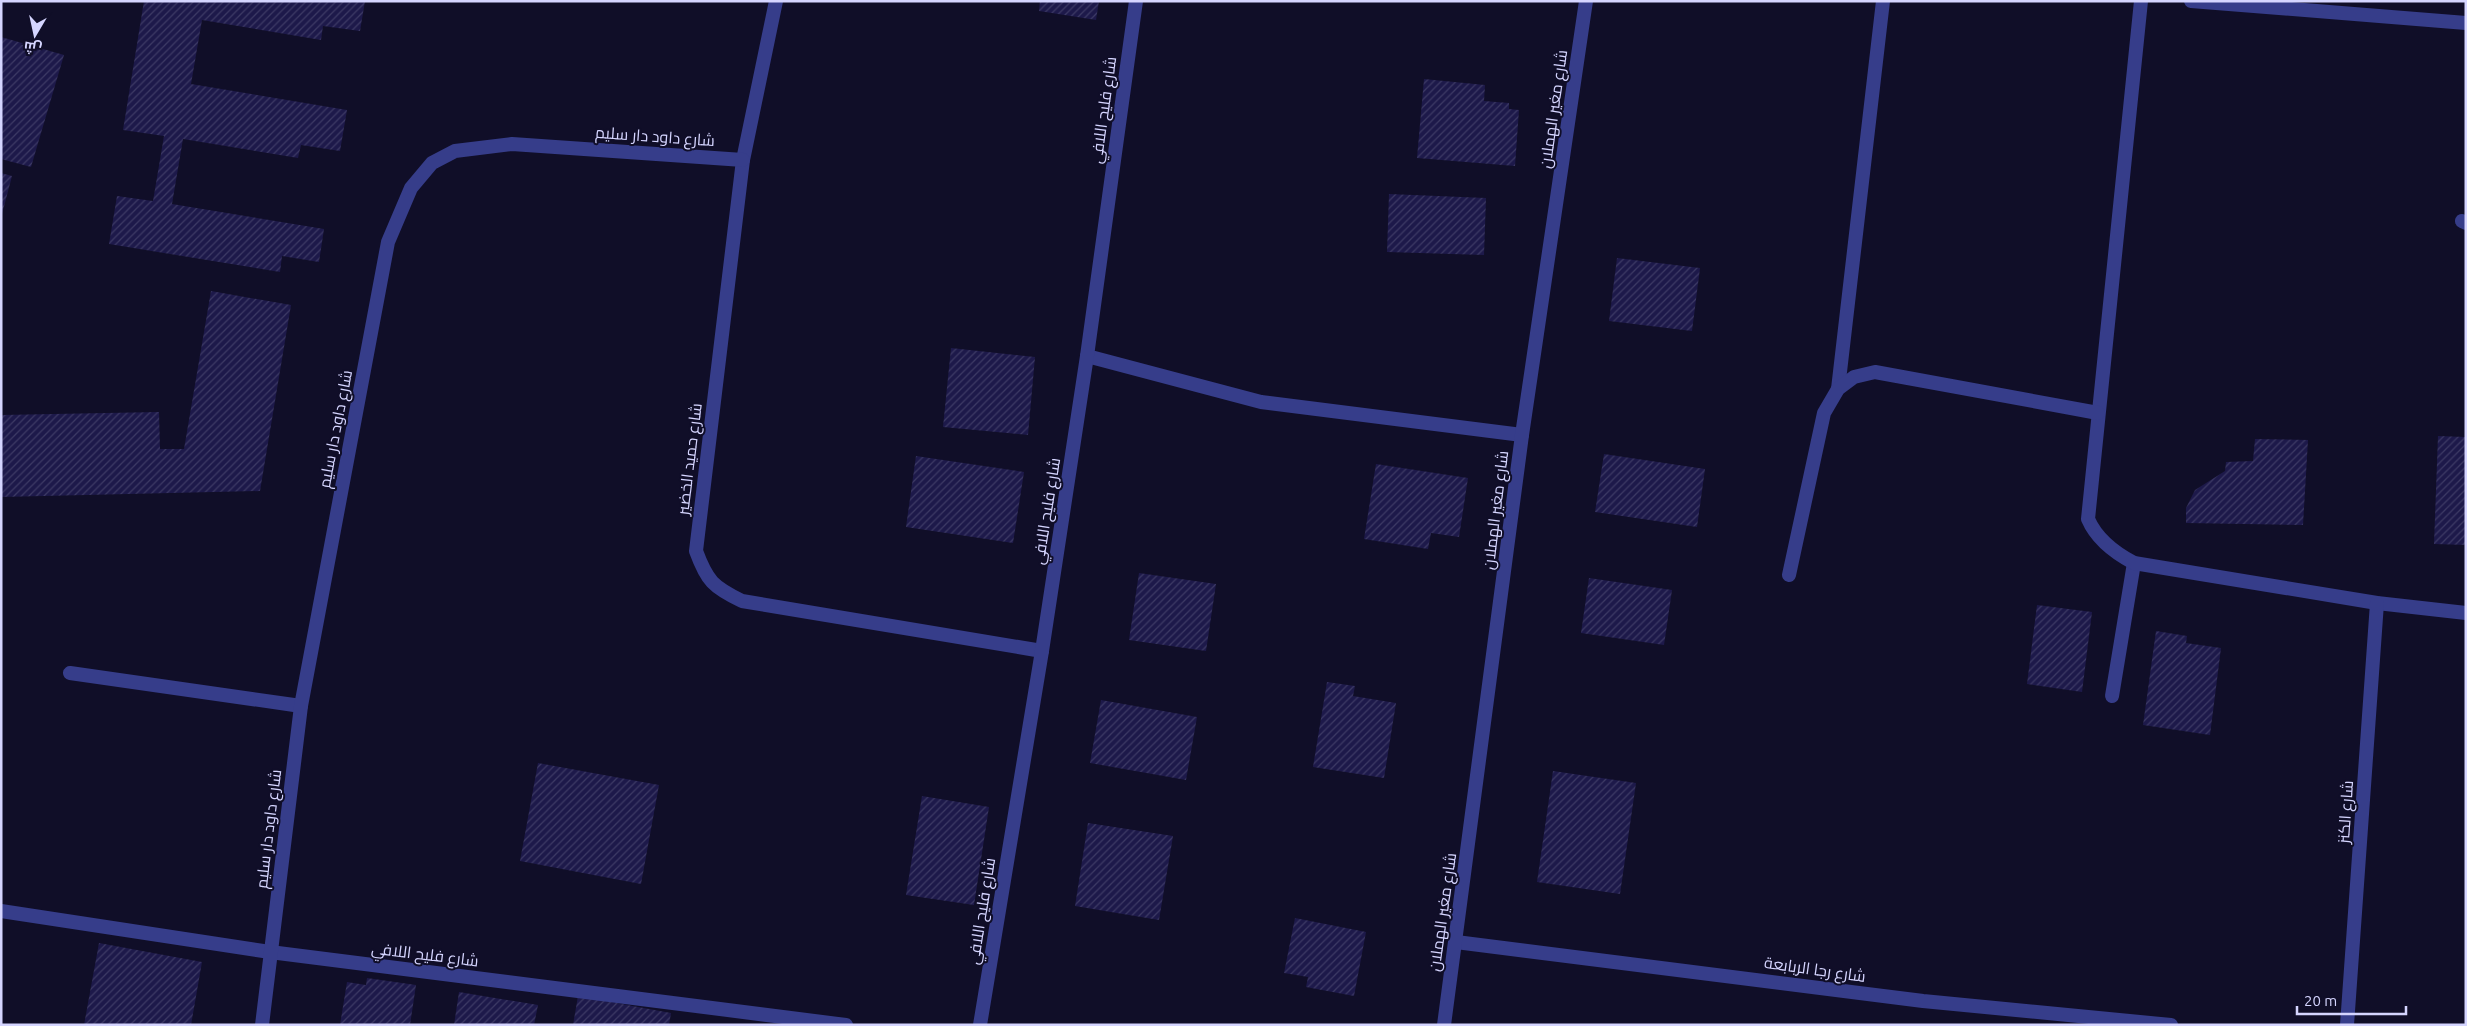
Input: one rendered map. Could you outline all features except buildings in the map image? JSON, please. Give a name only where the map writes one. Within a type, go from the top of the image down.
[{"type":"street","name":"شارع حميد الخضير","points":[[776,1],[743,160],[696,551],[704,573],[722,592],[742,601],[1042,651]]},
{"type":"street","name":"شارع فليح اللافي","points":[[980,1025],[1042,651],[1087,356],[1136,1]]},
{"type":"street","name":"شارع مغير الهملان","points":[[1444,1025],[1522,435],[1586,1]]},
{"type":"street","points":[[1838,389],[1883,1]]},
{"type":"street","points":[[2141,1],[2088,519],[2093,532],[2120,556],[2134,564],[2377,603],[2466,613]]},
{"type":"street","points":[[2191,1],[2466,23]]},
{"type":"street","name":"شارع داود دار سليم","points":[[262,1025],[301,706],[388,242],[410,188],[432,164],[455,151],[512,144],[743,160]]},
{"type":"street","points":[[1087,356],[1261,402],[1522,435]]},
{"type":"street","points":[[1789,575],[1824,413],[1838,389],[1854,376],[1875,372],[2098,413]]},
{"type":"street","points":[[2112,696],[2134,564]]},
{"type":"street","name":"شارع الكنز","points":[[2347,1025],[2377,603]]},
{"type":"street","points":[[70,673],[301,706]]},
{"type":"street","name":"شارع فليح اللافي","points":[[1,911],[270,952],[846,1025]]},
{"type":"street","name":"شارع رجا الربابعة","points":[[1456,942],[1923,1001],[2171,1025]]}]
